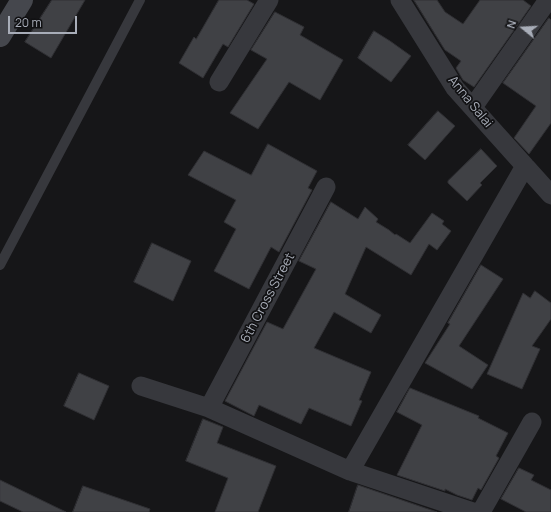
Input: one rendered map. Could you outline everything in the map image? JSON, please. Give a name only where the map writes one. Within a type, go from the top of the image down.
[{"type":"street","points":[[0,36],[22,0]]},
{"type":"street","points":[[219,82],[269,0]]},
{"type":"street","name":"Anna Salai","points":[[400,0],[455,88],[551,196]]},
{"type":"street","points":[[472,108],[548,0]]},
{"type":"street","points":[[350,471],[525,166]]},
{"type":"street","name":"6th Cross Street","points":[[209,408],[326,187]]},
{"type":"street","points":[[141,386],[209,408],[350,471],[473,512]]},
{"type":"street","points":[[480,512],[532,422]]},
{"type":"lane","points":[[0,265],[140,0]]},
{"type":"building","points":[[52,0],[85,0],[51,58],[25,42]]},
{"type":"building","points":[[219,0],[247,0],[254,4],[228,47],[223,44],[203,78],[179,63],[194,37],[196,39]]},
{"type":"building","points":[[414,0],[437,0],[445,12],[463,24],[480,0],[523,0],[531,6],[474,87],[463,80],[456,68],[461,61],[445,50]]},
{"type":"building","points":[[275,12],[304,27],[300,35],[343,60],[320,100],[289,82],[258,129],[230,113],[267,59],[251,50]]},
{"type":"building","points":[[549,18],[551,20],[551,123],[529,154],[514,138],[536,106],[503,83]]},
{"type":"building","points":[[374,31],[411,56],[391,82],[358,58]]},
{"type":"building","points":[[438,111],[455,126],[425,160],[408,145]]},
{"type":"building","points":[[268,144],[317,171],[308,188],[312,190],[279,252],[271,247],[249,289],[214,271],[236,229],[224,222],[236,200],[188,175],[204,151],[251,175]]},
{"type":"building","points":[[481,149],[497,166],[480,183],[482,185],[467,201],[448,183],[448,181]]},
{"type":"building","points":[[331,202],[358,219],[365,207],[378,219],[376,222],[410,243],[432,213],[444,221],[442,224],[451,231],[437,250],[429,244],[411,275],[366,247],[345,294],[381,315],[371,333],[334,312],[314,348],[371,372],[359,400],[362,401],[351,426],[309,408],[301,424],[259,405],[254,416],[225,401],[267,322],[283,329],[316,269],[299,261]]},
{"type":"building","points":[[152,243],[191,261],[173,301],[134,282]]},
{"type":"building","points":[[481,265],[503,279],[459,346],[488,365],[472,389],[425,363],[450,324],[448,323]]},
{"type":"building","points":[[535,291],[551,303],[551,319],[532,346],[540,349],[522,389],[487,374],[523,293],[530,298]]},
{"type":"building","points":[[79,373],[109,386],[94,420],[64,406]]},
{"type":"building","points":[[410,388],[479,416],[478,418],[508,433],[496,456],[499,458],[481,490],[478,488],[472,500],[445,489],[445,491],[397,475],[422,425],[397,412]]},
{"type":"building","points":[[203,419],[223,427],[217,443],[276,466],[258,512],[215,512],[228,478],[186,461]]},
{"type":"building","points":[[519,468],[534,475],[531,480],[551,490],[551,512],[526,512],[501,499]]},
{"type":"building","points":[[0,480],[66,512],[23,512],[0,501]]},
{"type":"building","points":[[358,485],[437,512],[349,512]]},
{"type":"building","points":[[83,486],[150,509],[149,512],[73,512]]}]
